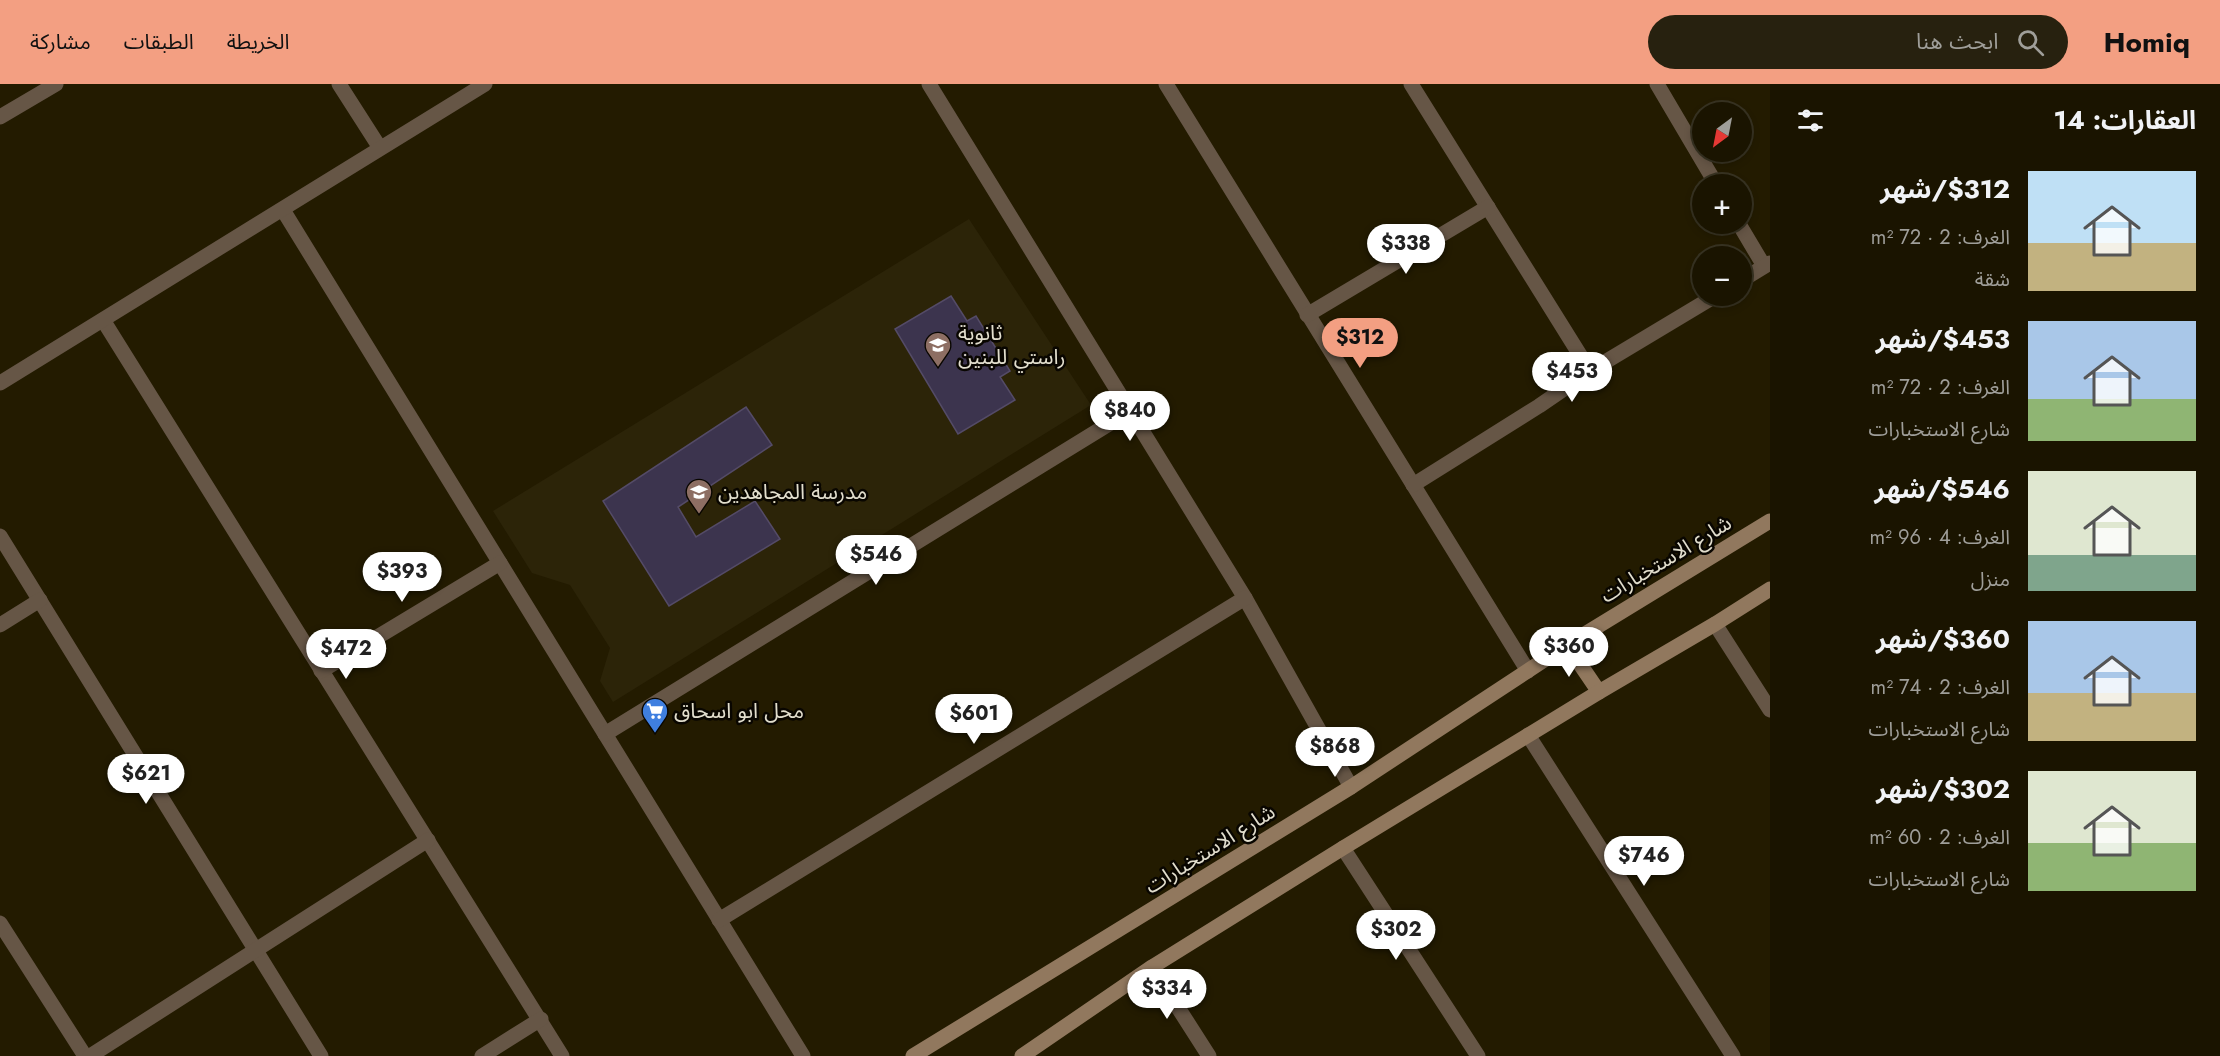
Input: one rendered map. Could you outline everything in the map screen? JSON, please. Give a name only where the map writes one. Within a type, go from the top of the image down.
[{"type":"main road","name":"شارع الاستخبارات","points":[[914,1056],[1351,787],[1567,645],[1770,520]]},
{"type":"main road","points":[[1022,1056],[1152,967],[1343,848],[1599,692],[1716,624],[1770,589]]},
{"type":"main road","points":[[1567,645],[1599,692]]},
{"type":"street","points":[[0,117],[56,84]]},
{"type":"street","points":[[339,84],[380,148]]},
{"type":"street","points":[[0,383],[485,84]]},
{"type":"street","points":[[929,84],[1245,598],[1351,787]]},
{"type":"street","points":[[1166,84],[1528,670]]},
{"type":"street","points":[[1411,84],[1590,371]]},
{"type":"street","points":[[1657,84],[1710,174]]},
{"type":"street","points":[[1307,315],[1488,207]]},
{"type":"street","points":[[283,210],[803,1056]]},
{"type":"street","points":[[1746,234],[1767,264],[1752,274]]},
{"type":"street","points":[[1413,485],[1539,406],[1590,371],[1698,306]]},
{"type":"street","points":[[103,320],[562,1056]]},
{"type":"street","points":[[605,734],[1130,411]]},
{"type":"street","points":[[0,536],[321,1056]]},
{"type":"street","points":[[321,671],[500,563]]},
{"type":"street","points":[[719,920],[1245,598]]},
{"type":"street","points":[[0,625],[40,600]]},
{"type":"street","points":[[1716,624],[1770,710]]},
{"type":"street","points":[[1528,735],[1733,1056]]},
{"type":"street","points":[[90,1056],[429,840]]},
{"type":"street","points":[[1343,848],[1478,1056]]},
{"type":"street","points":[[0,923],[85,1056]]},
{"type":"street","points":[[1152,967],[1209,1056]]},
{"type":"street","points":[[483,1056],[541,1019]]},
{"type":"shaded area","name":"مدرسة المجاهدين","points":[[969,219],[1091,405],[613,702],[600,681],[610,648],[570,585],[532,573],[493,511]]},
{"type":"building","points":[[951,296],[967,321],[976,316],[1010,371],[1000,377],[1015,400],[958,434],[895,329]]},
{"type":"building","points":[[746,407],[772,445],[678,507],[696,537],[755,501],[780,539],[669,606],[603,501]]},
{"type":"place","name":"ثانوية راستي للبنين","points":[[938,368]]},
{"type":"place","name":"مدرسة المجاهدين","points":[[699,515]]},
{"type":"place","name":"محل ابو اسحاق","points":[[655,734]]}]
